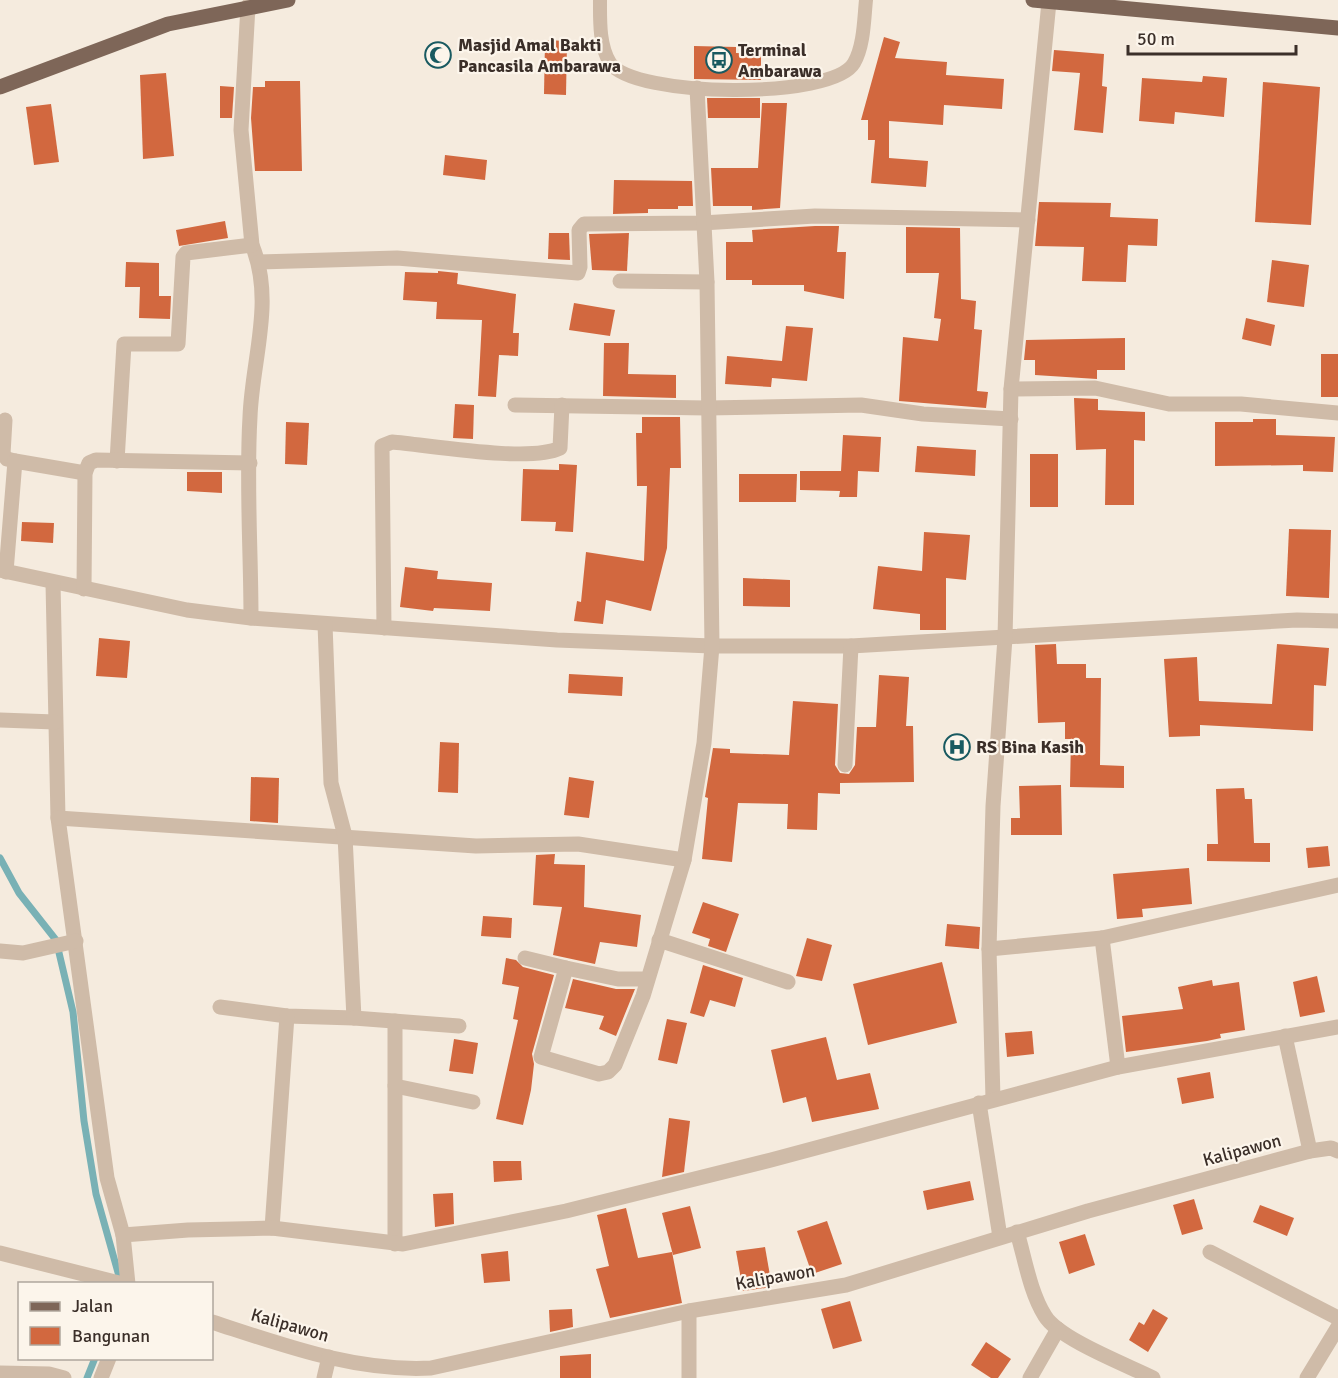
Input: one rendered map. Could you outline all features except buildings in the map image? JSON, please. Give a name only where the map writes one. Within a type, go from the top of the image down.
[{"type":"main road","points":[[0,87],[168,24],[248,6],[288,0]]},
{"type":"main road","points":[[1041,1],[1169,7],[1338,28]]},
{"type":"street","points":[[1000,1237],[986,1101],[993,806],[1005,638],[1011,389],[1028,220],[1041,1]]},
{"type":"street","points":[[248,6],[241,130],[252,245],[259,262],[264,303],[250,416],[251,618]]},
{"type":"street","points":[[566,968],[542,1057],[599,1074],[608,1072],[615,1065],[643,996],[684,860],[704,743],[712,646],[707,282],[702,223],[697,88]]},
{"type":"street","points":[[259,262],[397,258],[578,273],[580,267],[579,230],[584,224],[702,223],[815,216],[1028,220]]},
{"type":"street","points":[[117,461],[124,344],[178,344],[183,257],[186,253],[252,245]]},
{"type":"street","points":[[620,281],[707,282]]},
{"type":"street","points":[[1011,389],[1095,388],[1169,404],[1241,404],[1338,413]]},
{"type":"street","points":[[514,405],[707,408],[861,405],[923,414],[1011,419]]},
{"type":"street","points":[[384,628],[382,446],[392,442],[517,453],[549,453],[560,447],[562,405]]},
{"type":"street","points":[[5,420],[3,454],[7,459],[86,473]]},
{"type":"street","points":[[84,589],[86,473],[89,463],[96,460],[250,463]]},
{"type":"street","points":[[15,461],[3,571],[187,610],[251,618],[556,640],[712,646],[851,646],[1297,620],[1338,621]]},
{"type":"street","points":[[53,583],[58,819],[72,942],[107,1178],[123,1235],[128,1282]]},
{"type":"street","points":[[325,624],[331,783],[345,836],[354,1018]]},
{"type":"street","points":[[845,765],[851,646]]},
{"type":"street","points":[[0,720],[55,722]]},
{"type":"street","points":[[58,819],[476,846],[578,844],[684,860]]},
{"type":"street","points":[[989,949],[1101,938],[1338,885]]},
{"type":"street","points":[[1101,938],[1118,1067]]},
{"type":"street","points":[[659,940],[788,982]]},
{"type":"street","points":[[0,951],[23,953],[72,942]]},
{"type":"street","points":[[525,958],[618,979],[647,979]]},
{"type":"street","points":[[220,1007],[287,1016],[354,1018],[459,1026]]},
{"type":"street","points":[[272,1228],[287,1016]]},
{"type":"street","points":[[395,1021],[395,1244]]},
{"type":"street","points":[[123,1235],[188,1230],[272,1228],[395,1244],[566,1211],[771,1160],[1118,1067],[1338,1027]]},
{"type":"street","points":[[1285,1036],[1310,1151]]},
{"type":"street","points":[[395,1086],[473,1102]]},
{"type":"street","name":"Kalipawon","points":[[213,1322],[329,1357],[431,1373],[689,1311],[846,1285],[1017,1232],[1310,1151],[1331,1148],[1338,1150]]},
{"type":"street","points":[[1017,1232],[1039,1304],[1046,1318],[1058,1329],[1153,1378]]},
{"type":"street","points":[[1210,1252],[1338,1318]]},
{"type":"street","points":[[0,1253],[118,1282]]},
{"type":"street","points":[[689,1311],[689,1378]]},
{"type":"street","points":[[1307,1378],[1338,1327]]},
{"type":"street","points":[[1030,1378],[1058,1329]]},
{"type":"street","points":[[324,1378],[329,1357]]},
{"type":"street","points":[[101,1378],[109,1360]]},
{"type":"street","points":[[0,1373],[49,1374],[64,1378]]},
{"type":"lane","points":[[600,0],[603,45],[610,63],[623,75],[639,81],[697,88],[797,88],[840,76],[854,64],[866,0]]},
{"type":"waterway","points":[[0,858],[19,893],[56,940],[73,1012],[84,1121],[96,1194],[119,1276],[118,1282]]},
{"type":"waterway","points":[[87,1378],[94,1360]]},
{"type":"place","name":"Masjid Amal Bakti Pancasila Ambarawa","points":[[438,55]]},
{"type":"place","name":"Terminal Ambarawa","points":[[719,60]]},
{"type":"place","name":"RS Bina Kasih","points":[[957,747]]}]
